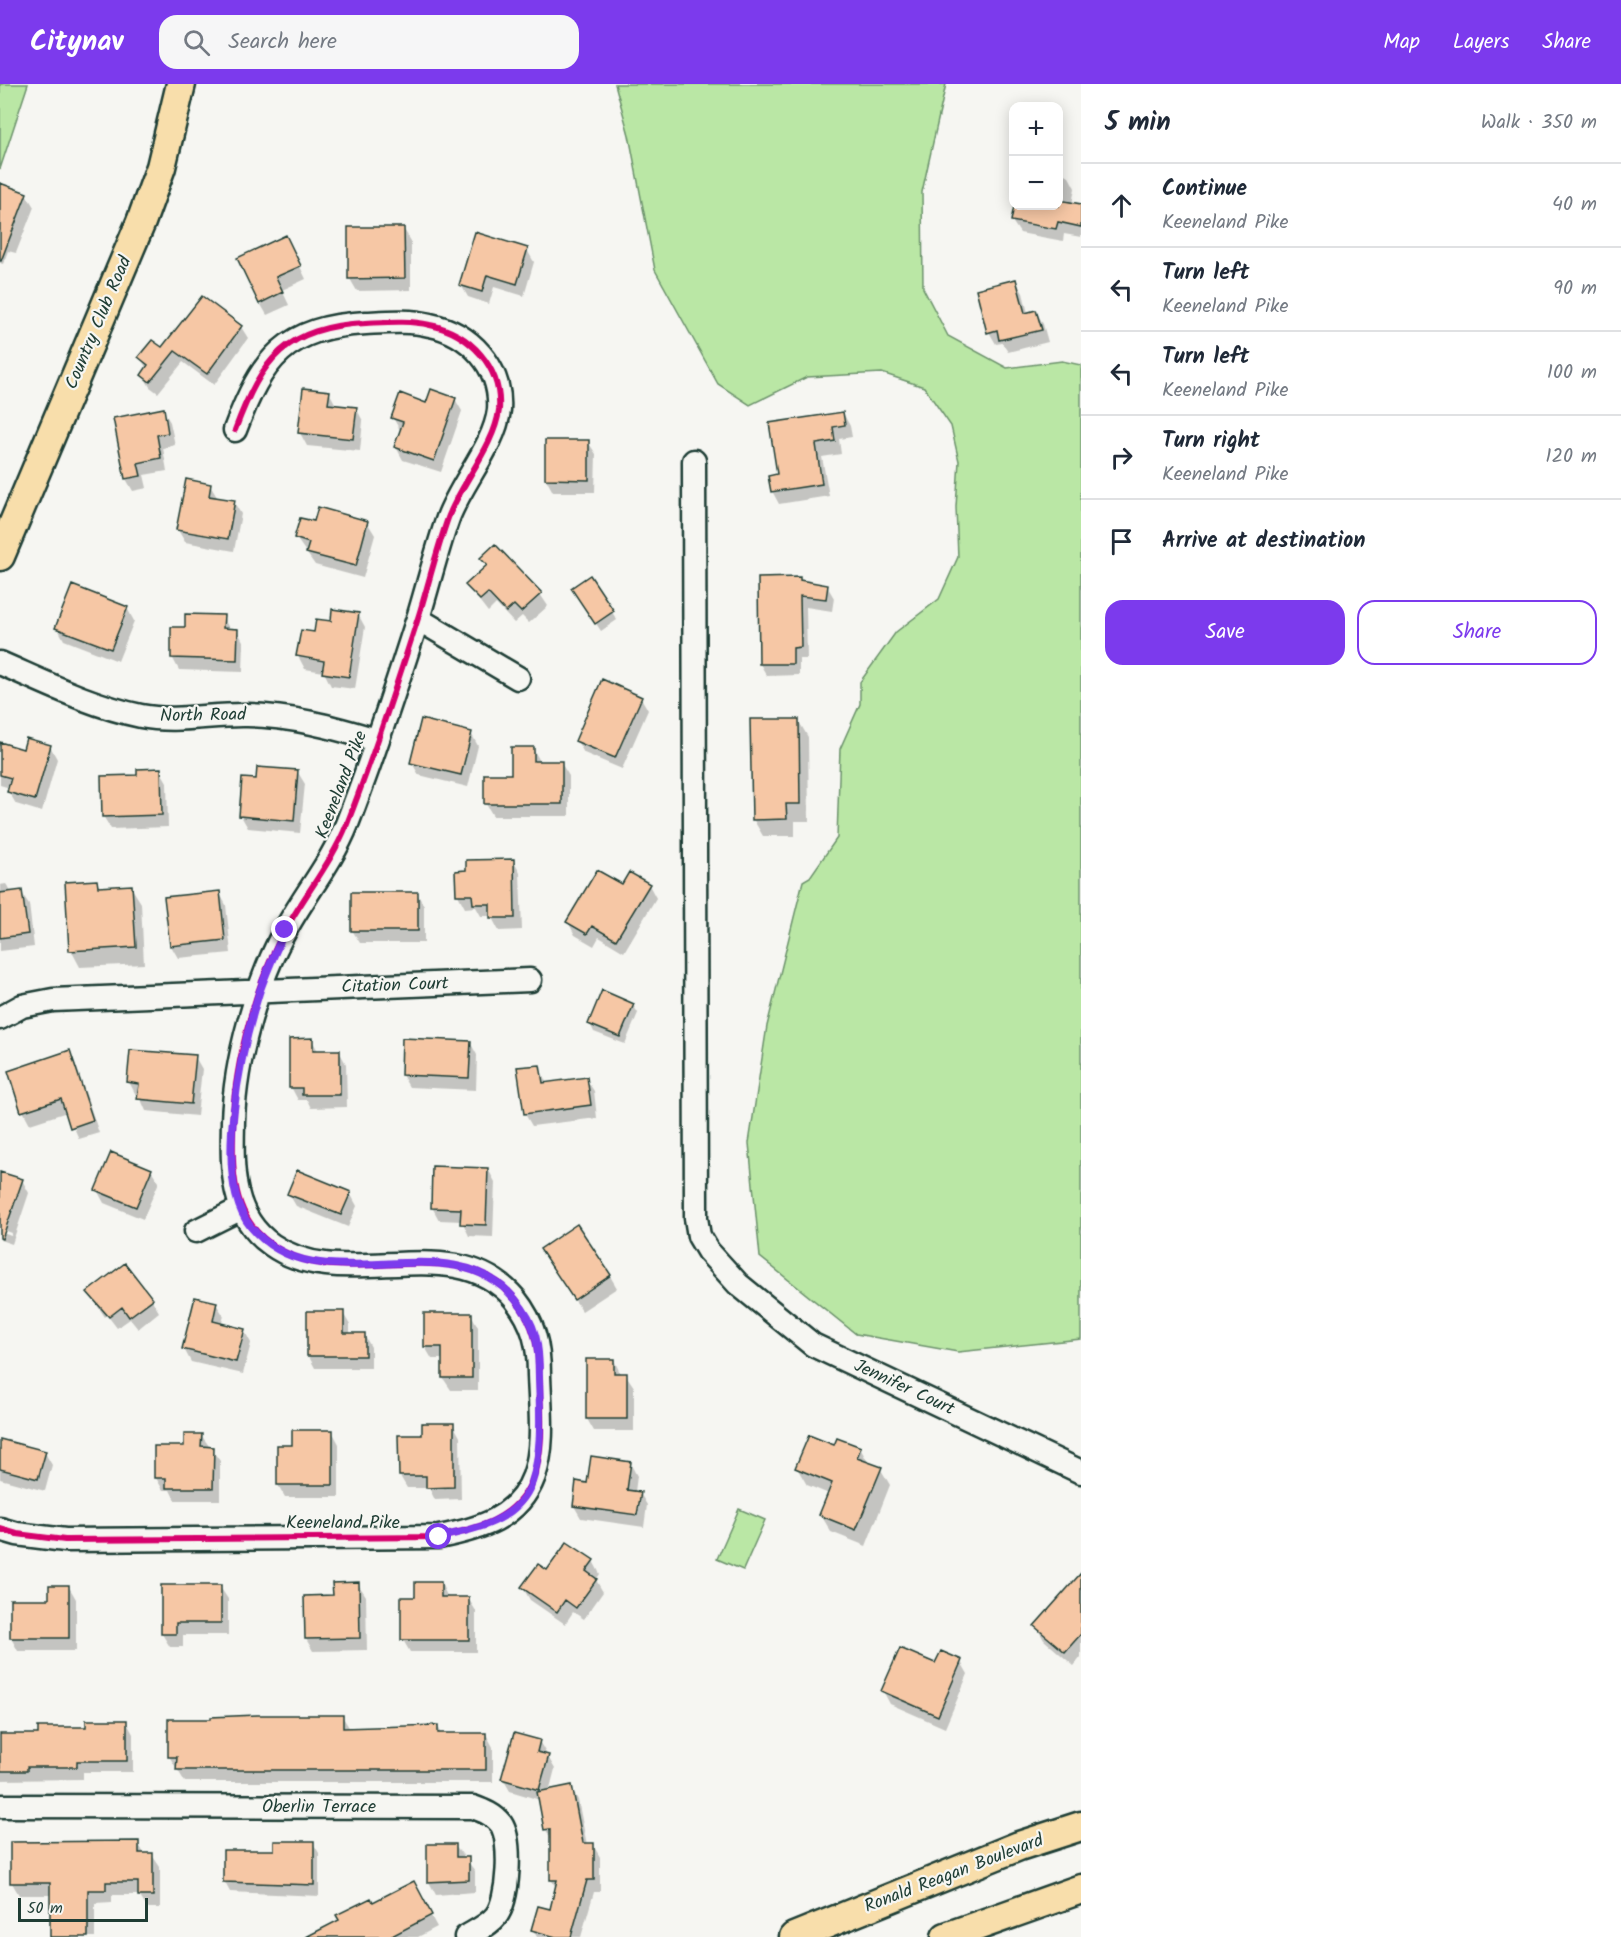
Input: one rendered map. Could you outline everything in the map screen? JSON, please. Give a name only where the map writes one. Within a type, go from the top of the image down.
[{"type":"main road","name":"Country Club Road","points":[[0,556],[141,222],[161,166],[181,84]]},
{"type":"main road","name":"Ronald Reagan Boulevard","points":[[794,1937],[1019,1846],[1081,1826]]},
{"type":"main road","points":[[946,1937],[1081,1889]]},
{"type":"street","name":"Keeneland Pike","points":[[0,1528],[17,1534],[65,1540],[439,1537],[481,1528],[507,1514],[529,1488],[537,1465],[540,1435],[539,1350],[530,1317],[509,1292],[488,1275],[463,1266],[435,1263],[324,1264],[294,1258],[270,1244],[250,1227],[240,1209],[232,1160],[233,1113],[241,1061],[260,991],[285,930],[345,829],[418,619],[449,514],[494,430],[499,408],[496,381],[482,353],[458,334],[430,325],[404,322],[333,325],[304,335],[285,348],[264,368],[251,388],[235,430]]},
{"type":"street","name":"Jennifer Court","points":[[694,461],[696,1218],[699,1236],[708,1251],[738,1284],[813,1345],[1081,1472]]},
{"type":"street","points":[[418,619],[518,678]]},
{"type":"street","name":"North Road","points":[[0,663],[85,700],[143,716],[195,719],[243,715],[282,717],[315,722],[376,740]]},
{"type":"street","name":"Citation Court","points":[[260,991],[530,980]]},
{"type":"street","points":[[0,1018],[22,1006],[53,1000],[260,991]]},
{"type":"street","points":[[196,1230],[240,1209]]},
{"type":"street","name":"Oberlin Terrace","points":[[0,1806],[473,1807],[489,1813],[501,1825],[507,1840],[506,1893],[497,1915],[466,1937]]},
{"type":"green space","points":[[0,84],[28,84],[0,169]]},
{"type":"green space","points":[[615,84],[946,84],[922,192],[923,288],[948,336],[1007,368],[1062,361],[1081,365],[1081,1339],[958,1352],[856,1334],[760,1257],[749,1143],[767,1026],[803,881],[810,877],[837,838],[840,749],[860,704],[860,682],[896,632],[939,599],[958,557],[956,507],[959,461],[951,426],[924,387],[882,373],[807,377],[750,405],[718,384],[655,270],[629,135]]},
{"type":"green space","points":[[739,1509],[765,1520],[743,1570],[717,1559]]},
{"type":"building","points":[[0,183],[27,193],[1,261],[0,261]]},
{"type":"building","points":[[1063,201],[1081,204],[1081,227],[1058,222],[1056,229],[1011,221],[1013,210],[1063,210]]},
{"type":"building","points":[[348,227],[404,227],[405,278],[348,279]]},
{"type":"building","points":[[475,232],[528,248],[517,284],[487,275],[482,292],[459,285]]},
{"type":"building","points":[[286,235],[301,266],[276,277],[283,292],[259,304],[237,258]]},
{"type":"building","points":[[1016,279],[1025,313],[1036,310],[1042,330],[999,340],[997,330],[987,333],[976,289]]},
{"type":"building","points":[[202,296],[242,326],[207,374],[175,351],[150,382],[141,375],[148,365],[138,357],[152,340],[162,347]]},
{"type":"building","points":[[303,388],[330,391],[328,404],[357,407],[353,439],[298,433]]},
{"type":"building","points":[[431,389],[456,398],[434,461],[394,447],[403,422],[391,418],[400,393],[426,403]]},
{"type":"building","points":[[164,408],[168,433],[157,435],[161,458],[138,463],[141,476],[125,479],[113,418]]},
{"type":"building","points":[[843,412],[845,425],[833,427],[835,441],[816,444],[822,484],[771,492],[768,476],[777,474],[769,423]]},
{"type":"building","points":[[545,440],[589,440],[589,480],[545,479]]},
{"type":"building","points":[[186,479],[211,484],[209,496],[235,500],[228,539],[176,530]]},
{"type":"building","points":[[318,507],[368,521],[356,566],[306,553],[309,543],[294,538],[300,518],[314,521]]},
{"type":"building","points":[[495,544],[542,593],[521,612],[514,605],[506,612],[488,593],[480,600],[465,585],[487,565],[480,558]]},
{"type":"building","points":[[590,575],[614,611],[595,624],[571,588]]},
{"type":"building","points":[[800,577],[800,580],[828,585],[826,599],[800,596],[801,647],[793,648],[793,664],[759,664],[758,578]]},
{"type":"building","points":[[72,585],[128,607],[111,649],[55,628]]},
{"type":"building","points":[[332,609],[359,613],[349,677],[322,673],[324,661],[296,656],[301,630],[314,632],[316,619],[331,621]]},
{"type":"building","points":[[185,614],[224,615],[223,628],[238,629],[237,660],[171,658],[171,627],[185,627]]},
{"type":"building","points":[[602,679],[642,697],[615,758],[575,741]]},
{"type":"building","points":[[421,719],[472,732],[461,775],[410,763]]},
{"type":"building","points":[[750,719],[799,719],[800,804],[786,804],[787,819],[752,820]]},
{"type":"building","points":[[26,738],[51,745],[35,800],[7,792],[11,778],[0,775],[0,742],[23,749]]},
{"type":"building","points":[[511,747],[534,747],[534,761],[562,761],[562,804],[484,804],[484,774],[511,774]]},
{"type":"building","points":[[257,767],[298,770],[294,821],[239,816],[242,778],[256,779]]},
{"type":"building","points":[[161,768],[162,815],[102,817],[101,776],[137,775],[137,769]]},
{"type":"building","points":[[514,859],[515,918],[490,918],[490,904],[473,904],[472,895],[456,895],[455,871],[466,870],[466,860]]},
{"type":"building","points":[[597,870],[622,884],[629,872],[650,884],[616,940],[592,926],[587,934],[566,922]]},
{"type":"building","points":[[97,880],[98,887],[132,885],[136,947],[69,951],[65,882]]},
{"type":"building","points":[[22,890],[28,934],[0,938],[0,893]]},
{"type":"building","points":[[220,891],[225,940],[170,946],[164,897]]},
{"type":"building","points":[[351,892],[418,892],[418,931],[351,931]]},
{"type":"building","points":[[602,990],[634,1004],[620,1037],[588,1024]]},
{"type":"building","points":[[313,1038],[313,1050],[340,1050],[340,1095],[302,1095],[302,1088],[289,1088],[289,1039]]},
{"type":"building","points":[[402,1038],[471,1041],[469,1078],[401,1075]]},
{"type":"building","points":[[70,1050],[93,1120],[70,1128],[61,1099],[21,1112],[8,1071]]},
{"type":"building","points":[[130,1050],[196,1055],[191,1104],[137,1099],[139,1084],[127,1082]]},
{"type":"building","points":[[540,1065],[543,1083],[587,1077],[591,1105],[524,1114],[517,1067]]},
{"type":"building","points":[[111,1152],[152,1169],[136,1207],[95,1190]]},
{"type":"building","points":[[432,1166],[488,1168],[486,1225],[460,1224],[461,1209],[431,1208]]},
{"type":"building","points":[[297,1170],[351,1192],[341,1215],[287,1194]]},
{"type":"building","points":[[0,1172],[23,1179],[2,1239],[0,1238]]},
{"type":"building","points":[[577,1224],[611,1275],[574,1300],[540,1249]]},
{"type":"building","points":[[125,1263],[153,1299],[129,1317],[122,1307],[109,1317],[87,1292]]},
{"type":"building","points":[[195,1297],[217,1302],[213,1321],[245,1329],[236,1362],[182,1349]]},
{"type":"building","points":[[307,1311],[344,1311],[344,1333],[365,1333],[365,1356],[307,1356]]},
{"type":"building","points":[[424,1313],[472,1313],[472,1378],[442,1378],[442,1347],[424,1347]]},
{"type":"building","points":[[586,1359],[614,1359],[614,1373],[627,1373],[627,1419],[586,1419]]},
{"type":"building","points":[[422,1423],[454,1423],[454,1487],[426,1488],[426,1476],[399,1476],[398,1435],[422,1435]]},
{"type":"building","points":[[292,1430],[333,1430],[333,1485],[277,1485],[277,1445],[292,1445]]},
{"type":"building","points":[[184,1434],[202,1434],[201,1446],[214,1447],[213,1488],[166,1488],[166,1478],[154,1478],[154,1446],[184,1446]]},
{"type":"building","points":[[809,1435],[834,1445],[837,1438],[861,1447],[857,1458],[882,1467],[856,1530],[819,1515],[832,1483],[795,1468]]},
{"type":"building","points":[[0,1439],[46,1451],[38,1479],[0,1469]]},
{"type":"building","points":[[591,1456],[631,1462],[627,1490],[641,1492],[637,1515],[573,1506],[576,1481],[587,1483]]},
{"type":"building","points":[[567,1542],[594,1560],[586,1571],[597,1579],[576,1608],[565,1600],[557,1612],[521,1587],[538,1564],[547,1570]]},
{"type":"building","points":[[1081,1573],[1081,1634],[1065,1652],[1034,1626]]},
{"type":"building","points":[[359,1582],[360,1638],[305,1639],[304,1596],[333,1595],[332,1583]]},
{"type":"building","points":[[415,1582],[441,1582],[441,1597],[469,1597],[469,1640],[401,1640],[401,1597],[415,1597]]},
{"type":"building","points":[[49,1585],[69,1585],[69,1638],[10,1638],[10,1599],[49,1599]]},
{"type":"building","points":[[161,1585],[221,1585],[221,1623],[176,1623],[176,1634],[161,1634]]},
{"type":"building","points":[[900,1648],[935,1663],[941,1651],[962,1660],[938,1716],[881,1691]]},
{"type":"building","points":[[343,1715],[343,1728],[438,1725],[438,1733],[486,1733],[486,1770],[176,1770],[177,1757],[168,1757],[168,1719],[211,1719],[211,1717]]},
{"type":"building","points":[[86,1720],[127,1720],[127,1761],[77,1761],[77,1767],[27,1767],[27,1771],[0,1771],[0,1734],[38,1734],[38,1727],[86,1727]]},
{"type":"building","points":[[514,1733],[540,1740],[537,1752],[549,1755],[539,1790],[501,1779]]},
{"type":"building","points":[[572,1785],[583,1843],[594,1843],[594,1880],[587,1880],[571,1937],[556,1937],[531,1930],[538,1906],[550,1909],[557,1880],[550,1880],[550,1829],[544,1830],[537,1792]]},
{"type":"building","points":[[139,1841],[139,1853],[153,1853],[153,1896],[138,1896],[138,1882],[106,1882],[106,1890],[88,1890],[88,1937],[50,1937],[50,1883],[10,1883],[10,1842]]},
{"type":"building","points":[[274,1841],[314,1841],[314,1885],[223,1882],[223,1850],[274,1850]]},
{"type":"building","points":[[427,1844],[456,1844],[456,1857],[469,1857],[469,1880],[427,1882]]},
{"type":"building","points":[[414,1881],[432,1915],[390,1937],[306,1937],[339,1920],[336,1915],[371,1898],[373,1902]]},
{"type":"cycle path","points":[[0,1529],[17,1534],[65,1540],[439,1537],[496,1520],[518,1503],[534,1476],[540,1452],[538,1354],[531,1326],[515,1299],[490,1278],[461,1267],[430,1263],[332,1265],[301,1259],[272,1245],[258,1233],[248,1220],[241,1205],[236,1189],[233,1156],[233,1121],[238,1072],[257,996],[276,948],[327,863],[347,824],[394,693],[448,518],[485,450],[496,423],[499,394],[495,380],[481,354],[470,344],[445,329],[422,323],[406,322],[339,326],[316,331],[281,351],[256,383],[235,430]]},
{"type":"route","points":[[285,930],[260,991],[241,1061],[233,1113],[232,1160],[235,1188],[240,1209],[250,1227],[270,1244],[294,1258],[324,1264],[435,1263],[463,1266],[488,1275],[509,1292],[530,1317],[539,1350],[540,1435],[537,1465],[529,1488],[507,1514],[481,1528],[439,1537]]}]
